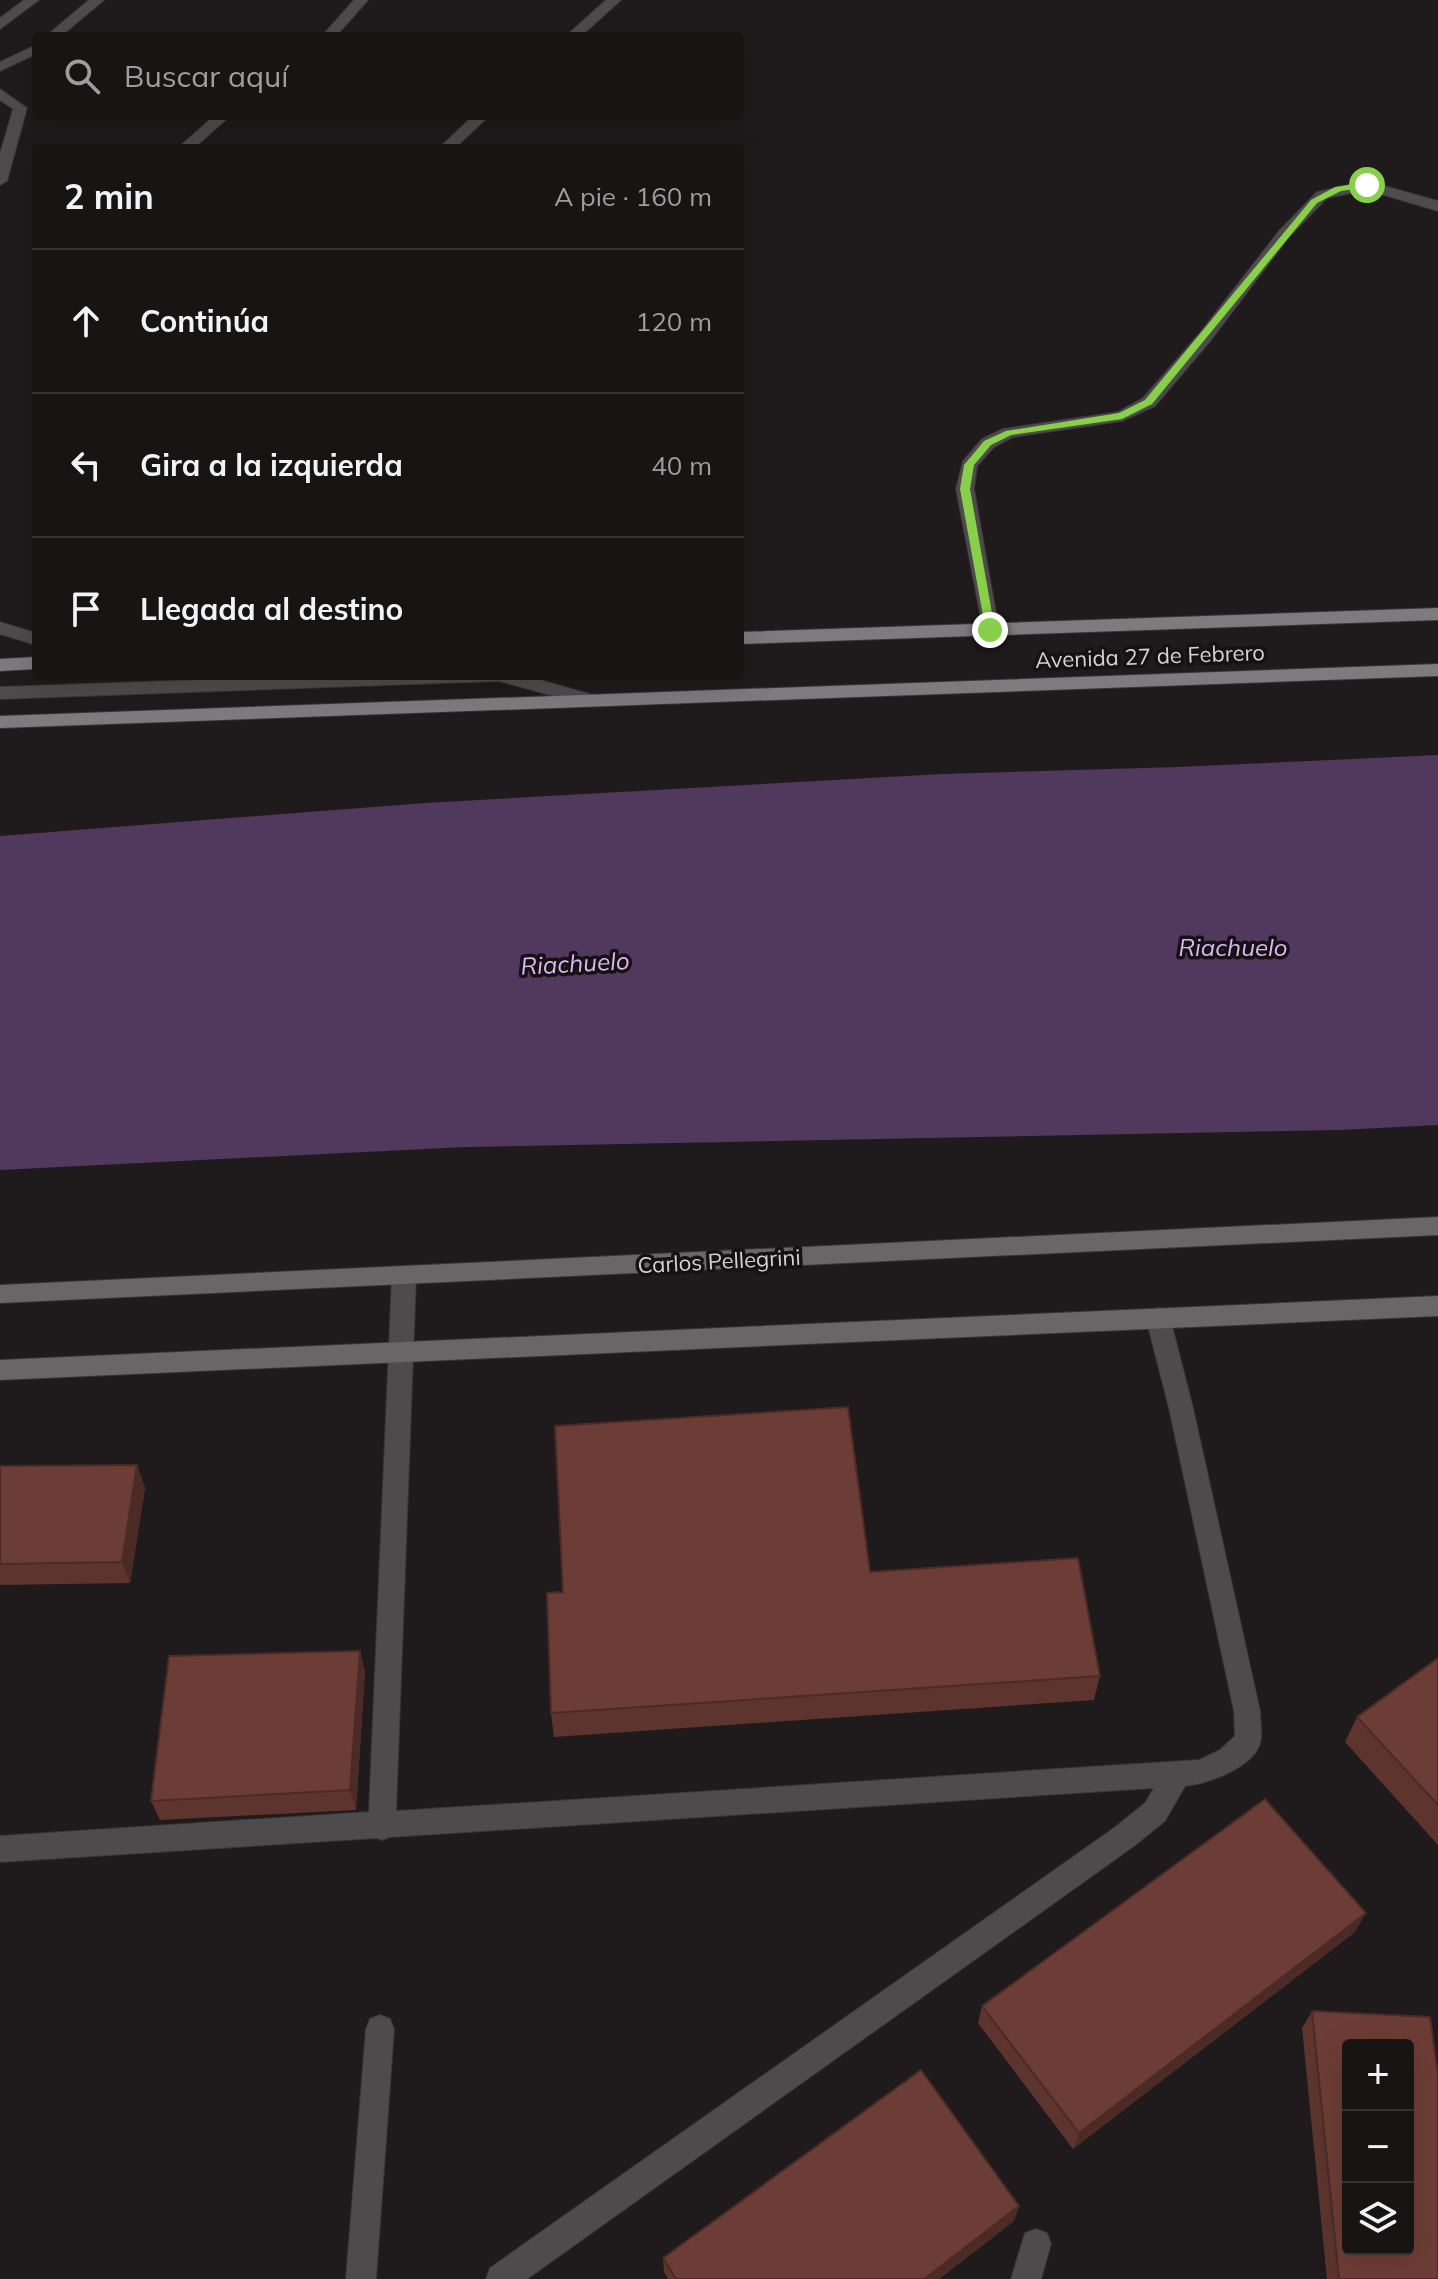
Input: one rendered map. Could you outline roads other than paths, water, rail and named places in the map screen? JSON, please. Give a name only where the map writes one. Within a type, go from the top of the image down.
[{"type":"main road","name":"Avenida 27 de Febrero","points":[[744,638],[1438,614]]},
{"type":"main road","points":[[0,665],[32,663]]},
{"type":"main road","name":"Avenida 27 de Febrero","points":[[0,722],[1438,670]]},
{"type":"main road","name":"Carlos Pellegrini","points":[[0,1294],[1438,1226]]},
{"type":"main road","points":[[0,1370],[1438,1306]]},
{"type":"street","points":[[0,25],[32,0]]},
{"type":"street","points":[[58,32],[97,0]]},
{"type":"street","points":[[333,32],[361,0]]},
{"type":"street","points":[[578,32],[614,0]]},
{"type":"street","points":[[0,67],[32,51]]},
{"type":"street","points":[[0,93],[20,108],[0,181]]},
{"type":"street","points":[[190,144],[218,120]]},
{"type":"street","points":[[450,144],[478,120]]},
{"type":"street","points":[[990,630],[965,489],[969,465],[988,443],[1009,433],[1122,416],[1149,402],[1205,337],[1284,234],[1322,195],[1367,185],[1438,206]]},
{"type":"street","points":[[0,628],[32,638]]},
{"type":"street","points":[[0,693],[378,680]]},
{"type":"street","points":[[518,680],[590,700]]},
{"type":"street","points":[[382,1827],[404,1276]]},
{"type":"street","points":[[0,1849],[382,1827],[1201,1772],[1229,1759],[1248,1741],[1247,1711],[1181,1408],[1158,1318]]},
{"type":"street","points":[[501,2279],[1124,1837],[1155,1812],[1177,1774]]},
{"type":"street","points":[[361,2279],[380,2029]]},
{"type":"street","points":[[1026,2279],[1036,2244]]},
{"type":"water","name":"Riachuelo","points":[[1438,755],[1438,1125],[1339,1130],[466,1147],[0,1170],[0,836],[425,803],[942,774]]}]
